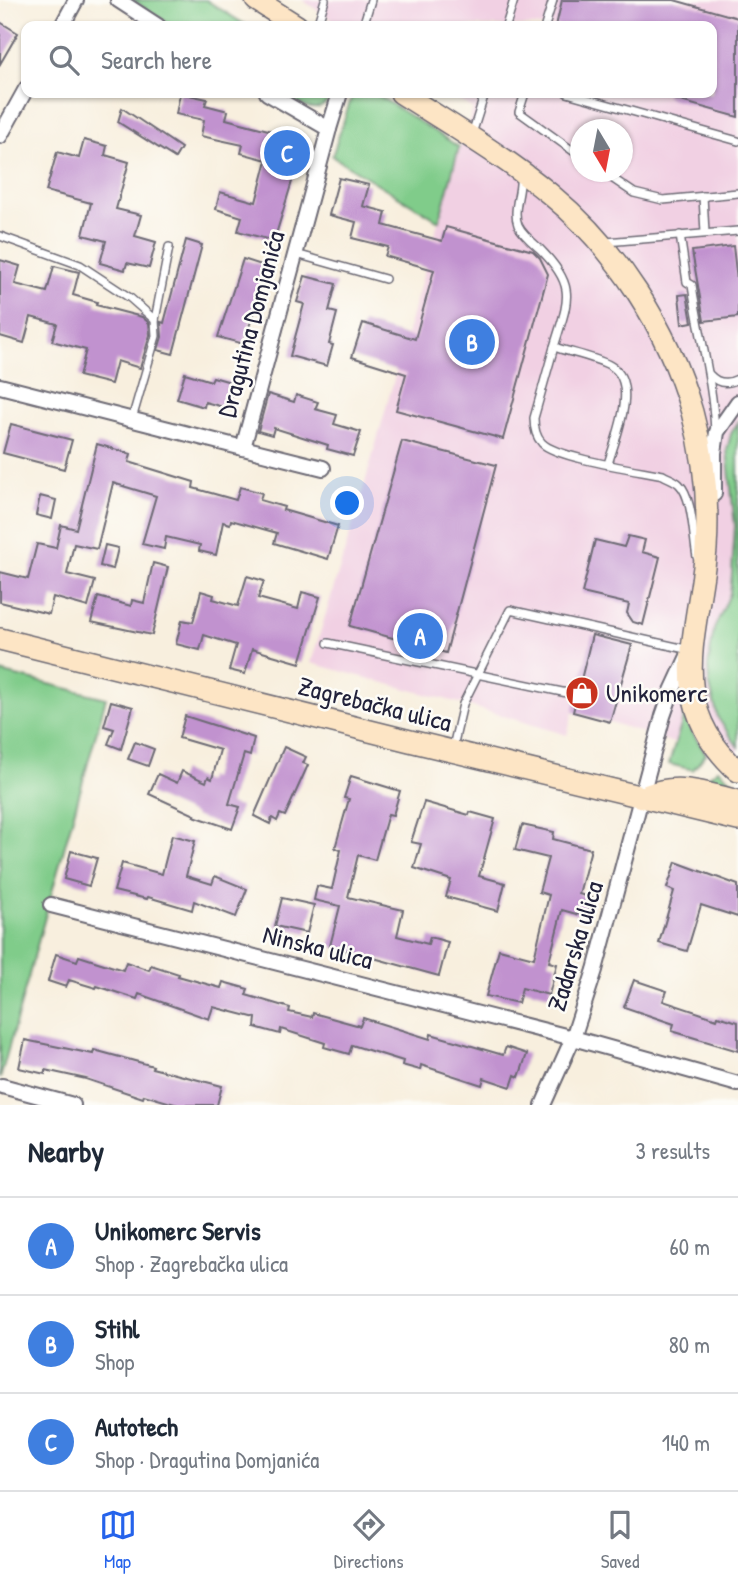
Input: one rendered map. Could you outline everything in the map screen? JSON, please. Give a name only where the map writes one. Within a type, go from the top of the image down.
[{"type":"main road","points":[[256,0],[289,21]]},
{"type":"main road","points":[[409,98],[519,171],[567,209],[599,241],[645,305],[672,358],[692,414],[700,451],[706,508],[707,529],[690,675],[697,711],[713,744],[738,771]]},
{"type":"main road","name":"Zagrebačka ulica","points":[[0,639],[738,820]]},
{"type":"main road","points":[[643,797],[664,790],[688,789],[738,801]]},
{"type":"street","points":[[65,21],[76,0]]},
{"type":"street","points":[[118,0],[150,21]]},
{"type":"street","points":[[0,136],[21,98]]},
{"type":"street","points":[[275,98],[328,129]]},
{"type":"street","name":"Dragutina Domjanića","points":[[0,386],[243,448],[338,98]]},
{"type":"street","points":[[707,529],[713,497],[715,442],[721,423],[738,402]]},
{"type":"street","points":[[243,448],[323,468]]},
{"type":"street","name":"Zadarska ulica","points":[[543,1105],[573,1038],[612,914],[667,705],[691,650]]},
{"type":"street","name":"Ninska ulica","points":[[51,905],[573,1038],[738,1084]]},
{"type":"street","points":[[2,1086],[73,1105]]},
{"type":"lane","points":[[319,21],[325,0]]},
{"type":"lane","points":[[365,21],[371,0]]},
{"type":"lane","points":[[508,21],[514,0]]},
{"type":"lane","points":[[547,21],[554,0]]},
{"type":"lane","points":[[470,138],[483,98]]},
{"type":"lane","points":[[523,98],[519,112],[570,149]]},
{"type":"lane","points":[[585,98],[738,141]]},
{"type":"lane","points":[[519,171],[521,189],[517,208],[518,225],[565,280],[567,302],[534,418],[537,436],[541,443],[557,452],[663,475],[678,482],[688,503],[702,581]]},
{"type":"lane","points":[[618,182],[634,193],[663,200],[738,193]]},
{"type":"lane","points":[[703,196],[705,233]]},
{"type":"lane","points":[[599,241],[738,231]]},
{"type":"lane","points":[[680,235],[687,282],[692,285],[699,334],[710,374],[715,442]]},
{"type":"lane","points":[[0,236],[80,265],[130,298],[155,320]]},
{"type":"lane","points":[[132,419],[156,336],[155,320],[169,247]]},
{"type":"lane","points":[[296,254],[385,279]]},
{"type":"lane","points":[[554,347],[608,365],[622,378],[625,398],[608,464]]},
{"type":"lane","points":[[710,374],[723,383],[738,379]]},
{"type":"lane","points":[[452,751],[463,704],[510,610],[691,650]]},
{"type":"lane","points":[[328,643],[567,693]]},
{"type":"shaded area","points":[[302,0],[738,0],[738,764],[573,712],[567,735],[311,663],[361,497],[453,169],[473,109],[455,98],[717,98],[717,21],[334,21]]},
{"type":"green space","points":[[132,0],[206,0],[239,21],[165,21]]},
{"type":"green space","points":[[289,98],[329,98],[321,107],[309,108]]},
{"type":"green space","points":[[351,98],[382,98],[459,147],[439,221],[332,156]]},
{"type":"green space","points":[[738,422],[738,747],[718,718],[708,666],[714,629],[730,594],[735,526],[727,450],[731,434]]},
{"type":"green space","points":[[0,672],[106,698],[0,1079]]},
{"type":"green space","points":[[685,712],[690,729],[706,754],[693,770],[669,764]]},
{"type":"green space","points":[[718,769],[738,786],[738,796],[698,785]]},
{"type":"building","points":[[562,0],[674,0],[738,18],[738,117],[670,98],[717,98],[717,21],[557,21]]},
{"type":"building","points":[[0,22],[18,33],[0,64]]},
{"type":"building","points":[[179,98],[207,99],[205,105],[228,111],[226,119],[276,132],[275,137],[303,145],[274,241],[238,231],[242,217],[216,209],[220,192],[256,202],[267,160],[241,153],[243,145],[201,136],[204,120],[176,114]]},
{"type":"building","points":[[122,108],[181,148],[175,158],[118,122]]},
{"type":"building","points":[[84,140],[107,146],[105,155],[129,162],[116,209],[141,215],[135,236],[156,242],[149,268],[127,263],[125,270],[100,263],[106,241],[83,235],[91,203],[46,191],[57,152],[79,158]]},
{"type":"building","points":[[339,178],[369,185],[363,206],[386,212],[383,225],[442,241],[446,227],[533,251],[540,258],[548,274],[503,439],[396,410],[406,374],[352,357],[363,323],[415,339],[434,270],[385,256],[388,247],[352,238],[356,222],[329,215]]},
{"type":"building","points":[[186,240],[202,245],[173,354],[158,350],[162,337],[161,322],[164,323]]},
{"type":"building","points":[[733,246],[738,317],[704,321],[692,251]]},
{"type":"building","points":[[243,259],[271,268],[262,295],[259,294],[244,344],[218,337]]},
{"type":"building","points":[[0,260],[20,266],[15,284],[47,292],[54,266],[79,272],[73,295],[97,302],[96,305],[142,317],[149,323],[150,335],[140,368],[117,361],[111,384],[79,376],[86,350],[52,341],[57,324],[31,317],[24,343],[0,336]]},
{"type":"building","points":[[305,276],[336,284],[329,311],[337,313],[329,344],[333,345],[327,366],[290,356],[304,304],[297,302]]},
{"type":"building","points":[[687,294],[692,322],[682,324],[679,295]]},
{"type":"building","points":[[185,373],[211,381],[213,377],[234,383],[227,408],[205,402],[204,407],[177,399]]},
{"type":"building","points":[[268,394],[294,402],[296,395],[318,402],[315,409],[337,415],[334,424],[361,432],[353,456],[274,428],[272,435],[258,431]]},
{"type":"building","points":[[11,424],[72,440],[64,469],[3,453]]},
{"type":"building","points":[[402,441],[496,465],[446,653],[350,626]]},
{"type":"building","points":[[97,444],[131,454],[129,462],[194,482],[193,488],[236,500],[240,487],[262,493],[260,500],[284,507],[283,510],[338,526],[328,559],[274,543],[277,533],[231,520],[230,524],[223,522],[216,555],[199,551],[200,545],[166,537],[164,549],[142,544],[156,496],[113,483],[97,549],[74,544],[67,574],[95,581],[88,607],[53,597],[49,614],[0,602],[0,572],[28,579],[37,544],[56,548],[61,525],[76,529]]},
{"type":"building","points":[[40,496],[56,500],[52,519],[36,515]]},
{"type":"building","points":[[628,536],[645,540],[642,552],[660,557],[643,625],[633,622],[627,613],[629,604],[582,593],[595,540],[624,547]]},
{"type":"building","points":[[105,545],[118,548],[113,569],[100,566]]},
{"type":"building","points":[[153,563],[168,567],[152,635],[91,622],[98,597],[131,606],[132,600],[144,603]]},
{"type":"building","points":[[247,576],[264,581],[258,598],[298,609],[302,592],[320,597],[300,663],[252,649],[245,674],[229,670],[236,645],[204,635],[200,650],[176,644],[182,620],[193,622],[201,591],[214,595],[213,599],[238,606]]},
{"type":"building","points":[[592,635],[632,645],[610,722],[573,712]]},
{"type":"building","points":[[111,701],[133,707],[121,749],[108,744],[114,729],[104,726]]},
{"type":"building","points":[[185,716],[254,738],[250,756],[244,754],[229,804],[240,807],[232,829],[194,816],[149,794],[158,774],[177,783],[182,771],[206,782],[208,777],[212,779],[220,750],[179,738]]},
{"type":"building","points":[[135,742],[154,749],[148,766],[128,759]]},
{"type":"building","points":[[284,747],[306,757],[303,763],[308,765],[285,816],[280,814],[277,821],[272,818],[270,824],[254,816]]},
{"type":"building","points":[[351,776],[400,791],[393,815],[388,814],[375,860],[358,855],[348,897],[403,910],[397,936],[428,944],[430,937],[448,942],[439,976],[330,946],[340,906],[314,900],[317,886],[332,889],[341,850],[335,848],[349,799],[344,798]]},
{"type":"building","points":[[424,802],[469,815],[470,812],[495,819],[479,876],[505,883],[498,911],[446,897],[451,880],[414,868],[421,844],[411,842]]},
{"type":"building","points":[[522,825],[554,832],[553,839],[591,849],[579,894],[592,898],[587,917],[562,910],[549,962],[557,964],[549,995],[522,988],[518,1003],[486,996],[499,949],[534,958],[549,895],[539,892],[548,858],[515,850]]},
{"type":"building","points":[[172,835],[195,841],[186,876],[212,884],[215,876],[247,889],[236,917],[194,901],[192,910],[148,897],[147,899],[114,891],[122,863],[162,874]]},
{"type":"building","points":[[71,851],[97,858],[89,886],[64,879]]},
{"type":"building","points":[[676,862],[738,885],[738,917],[701,905],[687,951],[659,943],[674,891],[667,888]]},
{"type":"building","points":[[282,898],[314,905],[307,933],[275,926]]},
{"type":"building","points":[[56,954],[77,961],[79,956],[123,970],[126,962],[149,970],[151,965],[221,988],[223,982],[248,989],[246,995],[290,1008],[289,1012],[312,1017],[313,1013],[360,1026],[363,1018],[430,1039],[431,1034],[503,1055],[506,1047],[527,1054],[519,1077],[515,1075],[511,1087],[484,1078],[482,1085],[421,1065],[420,1070],[402,1065],[403,1061],[352,1045],[349,1054],[281,1029],[280,1034],[255,1027],[256,1018],[213,1007],[209,1019],[139,994],[137,999],[69,980],[66,987],[48,981]]},
{"type":"building","points":[[634,980],[667,991],[663,1001],[717,1019],[718,1016],[738,1022],[738,1051],[672,1031],[674,1024],[624,1007]]},
{"type":"building","points":[[25,1040],[93,1054],[94,1050],[222,1086],[217,1105],[178,1105],[144,1095],[143,1098],[86,1079],[45,1070],[45,1074],[19,1068]]},
{"type":"place","name":"Autotech","points":[[287,153]]},
{"type":"place","name":"Stihl","points":[[472,342]]},
{"type":"place","name":"Unikomerc Servis","points":[[420,636]]},
{"type":"place","name":"Unikomerc","points":[[582,693]]}]
